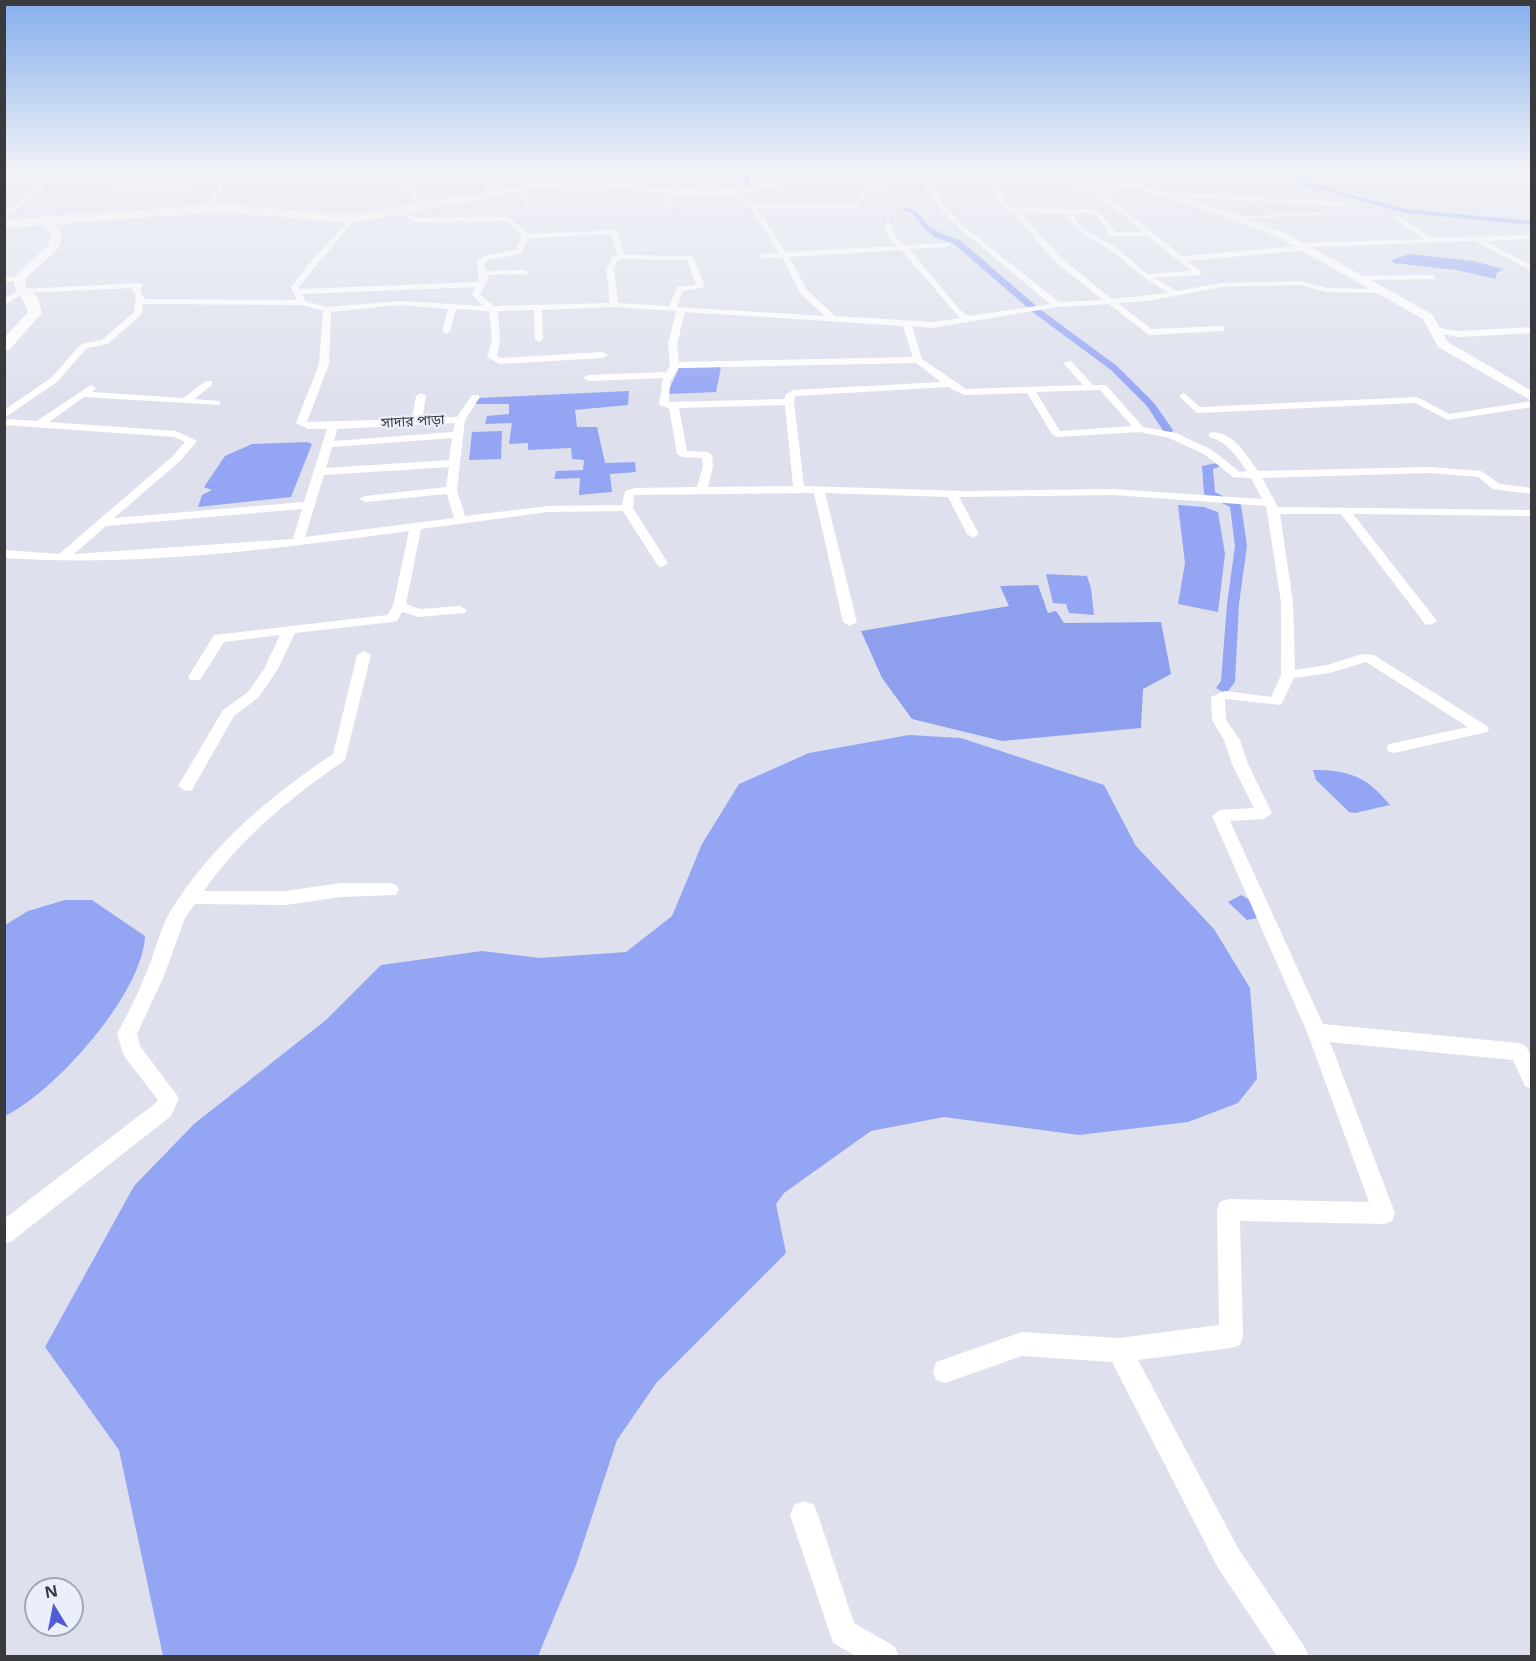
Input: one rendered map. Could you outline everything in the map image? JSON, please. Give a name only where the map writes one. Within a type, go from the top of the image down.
[{"type":"main road","points":[[5,346],[35,313],[31,298],[21,285],[52,249]]},
{"type":"street","points":[[302,303],[295,286],[313,260],[327,249]]},
{"type":"street","points":[[520,249],[518,252],[482,261],[483,273],[476,294],[494,312],[496,341],[492,357],[499,360],[603,355]]},
{"type":"street","points":[[619,249],[622,258]]},
{"type":"street","points":[[779,249],[803,291],[833,319]]},
{"type":"street","points":[[763,256],[893,249]]},
{"type":"street","points":[[903,249],[957,312],[989,327]]},
{"type":"street","points":[[989,249],[1057,305]]},
{"type":"street","points":[[1048,249],[1058,260],[1107,301],[1149,332],[1221,328]]},
{"type":"street","points":[[1112,249],[1145,276],[1174,292]]},
{"type":"street","points":[[1145,276],[1198,273],[1167,249]]},
{"type":"street","points":[[1179,259],[1281,249]]},
{"type":"street","points":[[1309,249],[1428,317],[1443,344],[1532,398]]},
{"type":"street","points":[[1496,249],[1532,268]]},
{"type":"street","points":[[614,305],[610,269],[615,259],[690,258],[701,287],[680,289],[671,356],[675,365]]},
{"type":"street","points":[[483,273],[525,272]]},
{"type":"street","points":[[1357,278],[1433,277]]},
{"type":"street","points":[[4,280],[21,285],[139,285],[136,290],[140,294],[138,313],[105,342],[84,346],[54,380],[4,415]]},
{"type":"street","points":[[138,301],[302,303],[327,309],[400,303],[489,309],[614,305],[907,324],[971,319],[1057,305],[1148,299],[1210,286],[1300,283],[1327,290],[1381,291]]},
{"type":"street","points":[[297,292],[481,284]]},
{"type":"street","points":[[4,303],[21,285]]},
{"type":"street","points":[[538,307],[539,339]]},
{"type":"street","points":[[446,331],[452,308]]},
{"type":"street","name":"সাদার পাড়া","points":[[327,309],[324,364],[301,423],[308,426],[333,426],[460,420],[451,490],[461,522]]},
{"type":"street","points":[[907,324],[918,360],[964,392],[1103,387],[1140,429]]},
{"type":"street","points":[[1434,330],[1459,334],[1532,330]]},
{"type":"street","points":[[535,359],[536,372]]},
{"type":"street","points":[[675,365],[918,360]]},
{"type":"street","points":[[1068,363],[1090,387]]},
{"type":"street","points":[[675,365],[668,375],[662,403],[674,406],[789,402]]},
{"type":"street","points":[[588,378],[668,375]]},
{"type":"street","points":[[185,401],[209,383]]},
{"type":"street","points":[[799,489],[793,419],[789,402],[789,396],[793,393],[950,384]]},
{"type":"street","points":[[40,423],[94,386]]},
{"type":"street","points":[[1030,390],[1057,434],[1140,429],[1172,435],[1208,452],[1237,475],[1256,477],[1431,470],[1481,474],[1497,487],[1532,491]]},
{"type":"street","points":[[83,394],[218,403]]},
{"type":"street","points":[[417,421],[421,396]]},
{"type":"street","points":[[1184,396],[1197,410],[1417,399],[1448,417],[1532,404]]},
{"type":"street","points":[[460,420],[475,397]]},
{"type":"street","points":[[674,406],[682,454],[706,455],[708,466],[702,488]]},
{"type":"street","points":[[4,422],[177,434],[192,441],[181,454],[62,558]]},
{"type":"street","points":[[298,542],[333,426]]},
{"type":"street","points":[[329,444],[457,435]]},
{"type":"street","points":[[945,1371],[1022,1344],[1119,1350],[1231,1336],[1228,1210],[1384,1213],[1317,1032],[1220,816],[1264,813],[1240,764],[1232,740],[1219,720],[1218,697],[1225,695],[1276,702],[1288,675],[1287,602],[1272,507],[1256,477],[1238,451],[1221,436],[1214,435]]},
{"type":"street","points":[[320,472],[455,463]]},
{"type":"street","points":[[662,563],[627,508],[629,493],[702,488],[952,494],[1102,492],[1197,496],[1256,502],[1272,507],[1345,512],[1532,513]]},
{"type":"street","points":[[365,499],[451,490]]},
{"type":"street","points":[[819,490],[850,622]]},
{"type":"street","points":[[952,494],[973,534]]},
{"type":"street","points":[[102,523],[311,505]]},
{"type":"street","points":[[4,554],[62,558],[298,542],[548,509],[627,508]]},
{"type":"street","points":[[1345,512],[1430,621]]},
{"type":"street","points":[[195,677],[219,638],[392,618],[399,606],[415,528]]},
{"type":"street","points":[[399,606],[419,613],[460,609]]},
{"type":"street","points":[[186,786],[228,713],[253,695],[271,669],[289,631]]},
{"type":"street","points":[[4,1233],[164,1109],[169,1098],[131,1050],[127,1034],[155,976],[177,916],[220,855],[239,836],[288,792],[340,756],[364,655]]},
{"type":"street","points":[[1288,675],[1329,669],[1369,658],[1482,729],[1394,748]]},
{"type":"street","points":[[190,897],[285,898],[341,890],[390,890]]},
{"type":"street","points":[[1317,1032],[1519,1052],[1532,1080]]},
{"type":"street","points":[[1119,1350],[1228,1558],[1294,1656]]},
{"type":"street","points":[[804,1515],[843,1633],[884,1656]]},
{"type":"shaded area","points":[[1409,254],[1473,261],[1503,269],[1496,274],[1496,279],[1456,270],[1394,263],[1392,260]]},
{"type":"shaded area","points":[[721,367],[716,392],[667,394],[679,368]]},
{"type":"shaded area","points":[[629,391],[628,405],[575,410],[577,427],[597,427],[605,463],[635,462],[636,472],[610,474],[612,492],[579,495],[580,478],[554,479],[556,471],[583,470],[584,460],[572,459],[571,448],[528,450],[528,443],[509,444],[512,423],[485,424],[487,416],[509,414],[509,404],[475,404],[478,398]]},
{"type":"shaded area","points":[[502,431],[501,459],[469,460],[472,432]]},
{"type":"shaded area","points":[[307,442],[312,444],[291,497],[198,507],[202,495],[212,490],[204,487],[225,456],[252,444]]},
{"type":"shaded area","points":[[1178,505],[1204,507],[1218,512],[1225,554],[1218,612],[1178,604],[1185,563]]},
{"type":"shaded area","points":[[1046,574],[1087,576],[1091,588],[1094,615],[1069,613],[1066,604],[1053,603]]},
{"type":"shaded area","points":[[1038,585],[1048,613],[1056,611],[1064,623],[1161,622],[1171,674],[1143,689],[1141,728],[1002,741],[912,719],[882,678],[861,631],[1009,606],[1000,586]]},
{"type":"shaded area","points":[[909,735],[961,738],[1104,785],[1136,846],[1214,929],[1250,988],[1257,1079],[1238,1103],[1188,1122],[1079,1135],[944,1117],[871,1131],[784,1193],[776,1204],[786,1253],[657,1382],[617,1440],[576,1565],[538,1656],[163,1656],[119,1450],[45,1347],[134,1186],[194,1124],[326,1020],[381,965],[482,951],[540,958],[626,952],[672,916],[702,844],[739,784],[809,753]]},
{"type":"shaded area","points":[[1313,770],[1326,770],[1357,777],[1382,795],[1390,805],[1355,813],[1349,812],[1316,780]]},
{"type":"shaded area","points":[[1241,895],[1252,901],[1258,918],[1247,920],[1228,902]]},
{"type":"shaded area","points":[[65,900],[92,900],[145,936],[140,959],[129,985],[113,1012],[71,1064],[48,1086],[5,1116],[5,925],[28,911]]},
{"type":"waterway","points":[[965,249],[1038,312],[1114,368],[1151,405],[1168,430]]},
{"type":"waterway","points":[[1217,466],[1207,466],[1210,494],[1235,505],[1241,546],[1233,604],[1228,682],[1223,688]]}]
